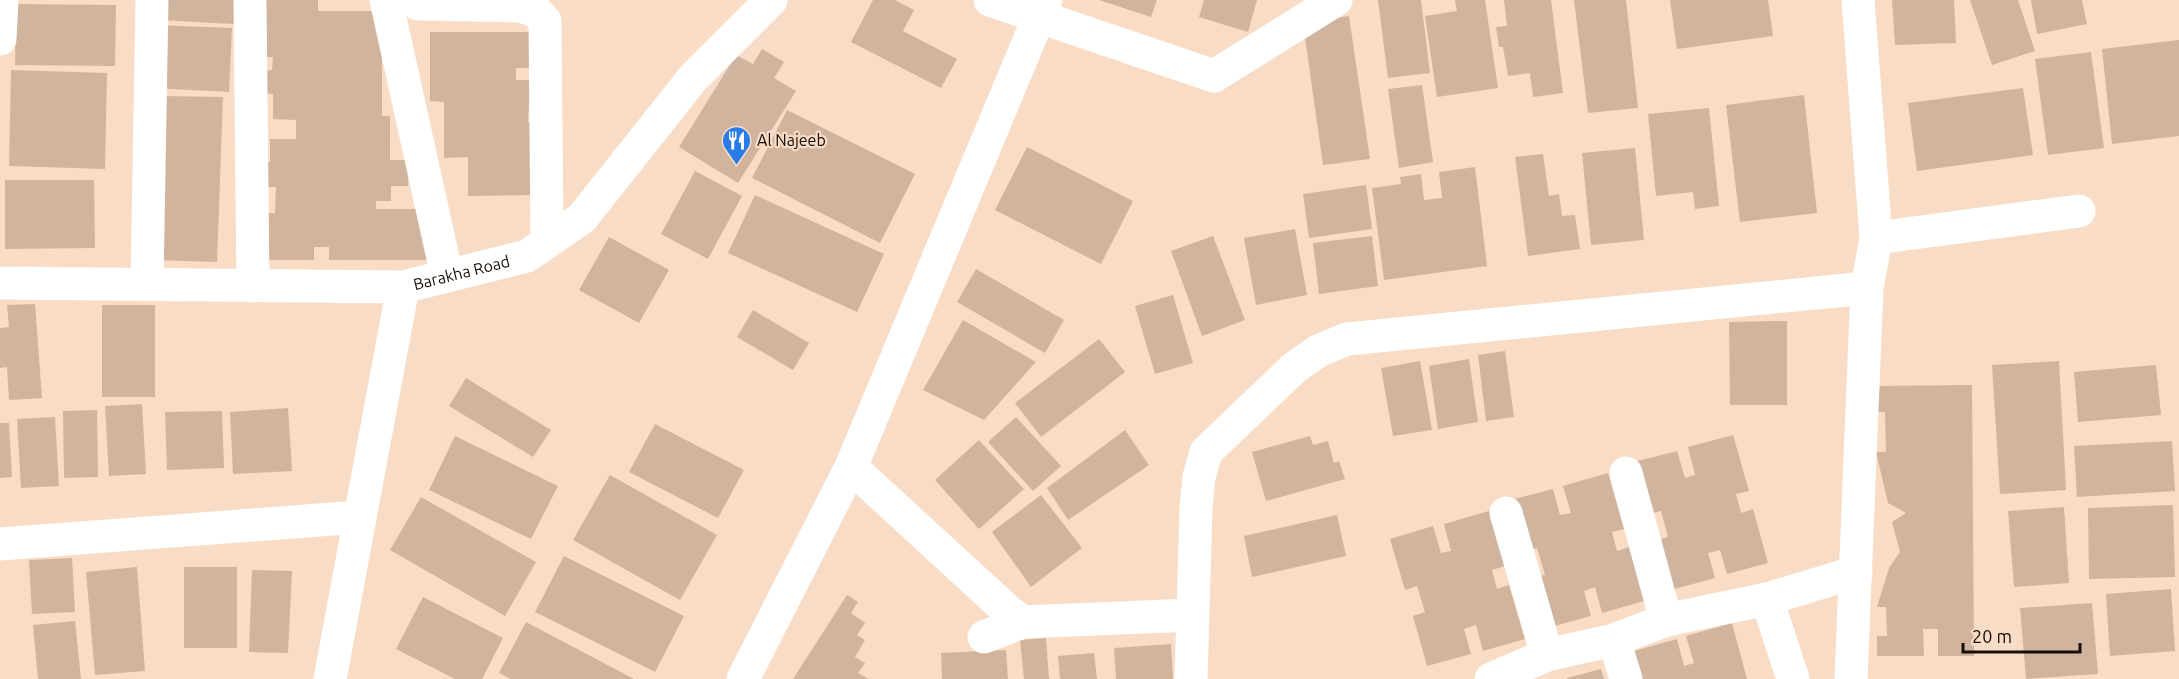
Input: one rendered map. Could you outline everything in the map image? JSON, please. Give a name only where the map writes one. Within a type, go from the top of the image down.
[{"type":"street","points":[[0,39],[2,0]]},
{"type":"street","points":[[147,284],[152,0]]},
{"type":"street","points":[[250,0],[254,285]]},
{"type":"street","points":[[386,0],[447,276]]},
{"type":"street","name":"Barakha Road","points":[[330,679],[403,287],[528,256],[582,218],[693,78],[771,0]]},
{"type":"street","points":[[990,0],[1042,7],[1214,76],[1336,0]]},
{"type":"street","points":[[1851,679],[1867,288],[1876,238],[1858,0]]},
{"type":"street","points":[[418,4],[520,6],[536,11],[545,21],[547,242]]},
{"type":"street","points":[[743,679],[851,467],[1042,7]]},
{"type":"street","points":[[1876,238],[2079,211]]},
{"type":"street","points":[[0,283],[403,287]]},
{"type":"street","points":[[1191,679],[1196,508],[1199,477],[1206,452],[1294,368],[1318,351],[1347,339],[1867,288]]},
{"type":"street","points":[[851,467],[1009,612],[1023,622]]},
{"type":"street","points":[[1626,473],[1666,620]]},
{"type":"street","points":[[1506,513],[1547,655]]},
{"type":"street","points":[[0,544],[359,517]]},
{"type":"street","points":[[1491,679],[1547,655],[1614,640],[1666,620],[1767,599],[1856,572]]},
{"type":"street","points":[[1767,599],[1793,679]]},
{"type":"street","points":[[984,637],[1023,622],[1192,615]]},
{"type":"street","points":[[1614,640],[1626,679]]},
{"type":"building","points":[[160,0],[235,0],[234,24],[159,20]]},
{"type":"building","points":[[262,0],[318,0],[318,11],[382,11],[382,116],[390,116],[390,160],[409,160],[408,186],[391,186],[391,201],[376,201],[376,209],[431,209],[431,260],[329,260],[329,247],[314,247],[314,260],[261,260],[261,213],[275,213],[276,187],[261,187],[261,161],[270,162],[270,139],[296,139],[296,120],[273,119],[273,94],[262,93],[262,71],[272,70],[273,57],[262,57]]},
{"type":"building","points":[[873,0],[895,0],[914,10],[903,31],[957,59],[941,88],[851,42]]},
{"type":"building","points":[[1099,0],[1157,0],[1151,17]]},
{"type":"building","points":[[1204,0],[1257,0],[1248,32],[1199,17]]},
{"type":"building","points":[[1378,0],[1421,0],[1430,73],[1388,78]]},
{"type":"building","points":[[1455,0],[1485,0],[1498,88],[1437,97],[1425,16],[1457,11]]},
{"type":"building","points":[[1504,0],[1551,0],[1563,93],[1533,97],[1530,73],[1508,76],[1503,47],[1499,47],[1496,27],[1507,26]]},
{"type":"building","points":[[1574,0],[1626,0],[1638,108],[1588,113]]},
{"type":"building","points":[[1670,0],[1768,0],[1773,36],[1677,49]]},
{"type":"building","points":[[1892,0],[1954,0],[1956,43],[1895,45]]},
{"type":"building","points":[[1970,0],[2018,0],[2035,51],[1992,65]]},
{"type":"building","points":[[2031,0],[2082,0],[2087,24],[2037,34]]},
{"type":"building","points":[[16,4],[116,5],[115,66],[15,65]]},
{"type":"building","points":[[1349,16],[1370,159],[1323,165],[1303,23]]},
{"type":"building","points":[[156,25],[232,28],[229,92],[153,88]]},
{"type":"building","points":[[430,32],[536,32],[536,68],[516,68],[516,80],[537,80],[536,103],[529,104],[528,122],[537,122],[536,195],[468,196],[468,157],[444,158],[444,102],[430,101]]},
{"type":"building","points":[[2179,40],[2179,136],[2112,144],[2102,49]]},
{"type":"building","points":[[762,49],[784,62],[774,78],[796,91],[738,183],[679,147],[736,55],[753,64]]},
{"type":"building","points":[[2091,52],[2104,148],[2048,155],[2035,59]]},
{"type":"building","points":[[11,70],[107,73],[105,169],[9,166]]},
{"type":"building","points":[[1422,85],[1433,162],[1399,168],[1388,89]]},
{"type":"building","points":[[2023,88],[2033,155],[1917,171],[1908,103]]},
{"type":"building","points":[[1804,95],[1817,213],[1740,222],[1726,105]]},
{"type":"building","points":[[161,96],[223,97],[217,262],[155,260]]},
{"type":"building","points":[[1709,108],[1719,206],[1695,209],[1693,192],[1656,196],[1648,114]]},
{"type":"building","points":[[787,110],[915,174],[880,243],[752,178]]},
{"type":"building","points":[[1027,147],[1133,201],[1101,264],[995,210]]},
{"type":"building","points":[[1635,148],[1644,240],[1591,245],[1582,153]]},
{"type":"building","points":[[1543,154],[1549,196],[1559,194],[1562,216],[1575,215],[1580,249],[1528,256],[1515,157]]},
{"type":"building","points":[[1475,167],[1487,266],[1384,280],[1372,188],[1401,184],[1400,177],[1421,174],[1424,200],[1442,198],[1439,172]]},
{"type":"building","points":[[695,171],[742,196],[708,259],[661,234]]},
{"type":"building","points":[[5,180],[94,180],[95,248],[5,249]]},
{"type":"building","points":[[1366,185],[1372,229],[1309,238],[1303,194]]},
{"type":"building","points":[[755,195],[884,254],[857,312],[728,253]]},
{"type":"building","points":[[1295,229],[1307,295],[1256,305],[1244,238]]},
{"type":"building","points":[[1213,236],[1245,320],[1202,336],[1171,251]]},
{"type":"building","points":[[1372,236],[1378,286],[1319,294],[1313,243]]},
{"type":"building","points":[[609,237],[669,270],[639,323],[579,290]]},
{"type":"building","points":[[976,269],[1064,320],[1045,353],[957,302]]},
{"type":"building","points":[[1173,295],[1193,363],[1155,374],[1135,306]]},
{"type":"building","points":[[35,304],[42,398],[9,400],[7,367],[0,368],[0,328],[9,327],[7,305]]},
{"type":"building","points":[[102,305],[155,305],[155,397],[102,397]]},
{"type":"building","points":[[753,310],[809,343],[793,370],[737,337]]},
{"type":"building","points":[[963,320],[1036,362],[984,420],[923,390]]},
{"type":"building","points":[[1787,321],[1787,405],[1730,405],[1729,322]]},
{"type":"building","points":[[1099,339],[1125,372],[1041,437],[1015,403]]},
{"type":"building","points":[[1505,351],[1514,417],[1486,421],[1478,355]]},
{"type":"building","points":[[1469,359],[1478,422],[1438,429],[1429,366]]},
{"type":"building","points":[[1420,361],[1432,430],[1393,436],[1381,368]]},
{"type":"building","points":[[2059,361],[2066,490],[2000,494],[1992,365]]},
{"type":"building","points":[[2156,365],[2161,415],[2078,422],[2074,372]]},
{"type":"building","points":[[466,378],[551,430],[533,457],[449,406]]},
{"type":"building","points":[[1972,385],[1974,656],[1938,656],[1938,629],[1923,629],[1924,656],[1877,656],[1877,636],[1887,636],[1886,607],[1877,607],[1889,568],[1900,552],[1892,522],[1906,513],[1888,503],[1876,452],[1886,452],[1885,412],[1876,412],[1876,386]]},
{"type":"building","points":[[142,404],[146,474],[109,476],[105,406]]},
{"type":"building","points":[[288,408],[292,471],[233,474],[230,412]]},
{"type":"building","points":[[97,410],[98,477],[64,478],[63,411]]},
{"type":"building","points":[[222,411],[224,468],[167,470],[165,412]]},
{"type":"building","points":[[55,417],[59,486],[21,488],[17,419]]},
{"type":"building","points":[[1016,417],[1061,466],[1033,491],[988,442]]},
{"type":"building","points":[[0,423],[9,423],[12,477],[0,478]]},
{"type":"building","points":[[655,424],[744,470],[718,518],[629,472]]},
{"type":"building","points":[[1125,430],[1149,465],[1068,520],[1047,488]]},
{"type":"building","points":[[1733,435],[1749,491],[1736,494],[1741,513],[1753,509],[1768,563],[1727,574],[1720,550],[1708,553],[1715,578],[1671,590],[1657,540],[1668,537],[1661,511],[1649,514],[1634,462],[1677,451],[1685,478],[1695,475],[1688,447]]},
{"type":"building","points":[[455,436],[558,486],[531,539],[429,490]]},
{"type":"building","points":[[1310,436],[1313,445],[1328,441],[1334,463],[1339,461],[1345,479],[1266,501],[1252,452]]},
{"type":"building","points":[[979,440],[1024,489],[979,529],[935,480]]},
{"type":"building","points":[[2172,441],[2175,491],[2077,497],[2074,446]]},
{"type":"building","points":[[1608,473],[1624,529],[1612,532],[1617,551],[1629,547],[1644,601],[1602,613],[1595,587],[1584,591],[1591,616],[1547,628],[1532,577],[1545,575],[1537,548],[1525,552],[1510,500],[1553,489],[1560,515],[1571,513],[1563,486]]},
{"type":"building","points":[[610,475],[717,535],[680,600],[573,540]]},
{"type":"building","points":[[1041,495],[1082,548],[1031,587],[992,532]]},
{"type":"building","points":[[421,497],[536,562],[505,616],[390,550]]},
{"type":"building","points":[[2173,505],[2175,577],[2089,579],[2088,508]]},
{"type":"building","points":[[2064,507],[2069,583],[2014,587],[2008,511]]},
{"type":"building","points":[[1489,511],[1505,566],[1492,570],[1497,589],[1509,585],[1525,639],[1483,651],[1476,625],[1464,629],[1471,654],[1427,666],[1413,616],[1425,612],[1417,586],[1405,590],[1390,539],[1433,526],[1441,553],[1451,551],[1444,524]]},
{"type":"building","points":[[1337,515],[1346,556],[1252,577],[1244,536]]},
{"type":"building","points":[[564,556],[684,616],[655,672],[535,612]]},
{"type":"building","points":[[72,558],[75,612],[32,614],[29,560]]},
{"type":"building","points":[[137,567],[145,671],[95,675],[86,572]]},
{"type":"building","points":[[184,567],[237,567],[237,648],[184,648]]},
{"type":"building","points":[[252,570],[292,571],[288,653],[249,652]]},
{"type":"building","points":[[2171,589],[2175,651],[2110,656],[2106,594]]},
{"type":"building","points":[[847,595],[858,602],[851,613],[865,623],[857,635],[865,640],[855,657],[865,663],[858,673],[869,679],[793,679]]},
{"type":"building","points":[[423,597],[503,638],[482,679],[455,679],[396,649]]},
{"type":"building","points":[[2092,603],[2098,674],[2026,679],[2020,608]]},
{"type":"building","points":[[75,621],[81,679],[38,679],[33,625]]},
{"type":"building","points":[[526,622],[634,679],[511,679],[499,673]]},
{"type":"building","points":[[1732,623],[1747,679],[1642,679],[1634,651],[1677,639],[1684,666],[1694,663],[1686,636]]},
{"type":"building","points":[[1046,638],[1049,679],[1024,679],[1020,640]]},
{"type":"building","points":[[1171,644],[1173,679],[1116,679],[1114,648]]},
{"type":"building","points":[[1006,650],[1008,679],[942,679],[941,653]]},
{"type":"building","points":[[1094,653],[1097,679],[1060,679],[1058,656]]},
{"type":"building","points":[[1601,669],[1604,679],[1567,679],[1567,678]]},
{"type":"place","name":"Al Najeeb","points":[[736,166]]}]
